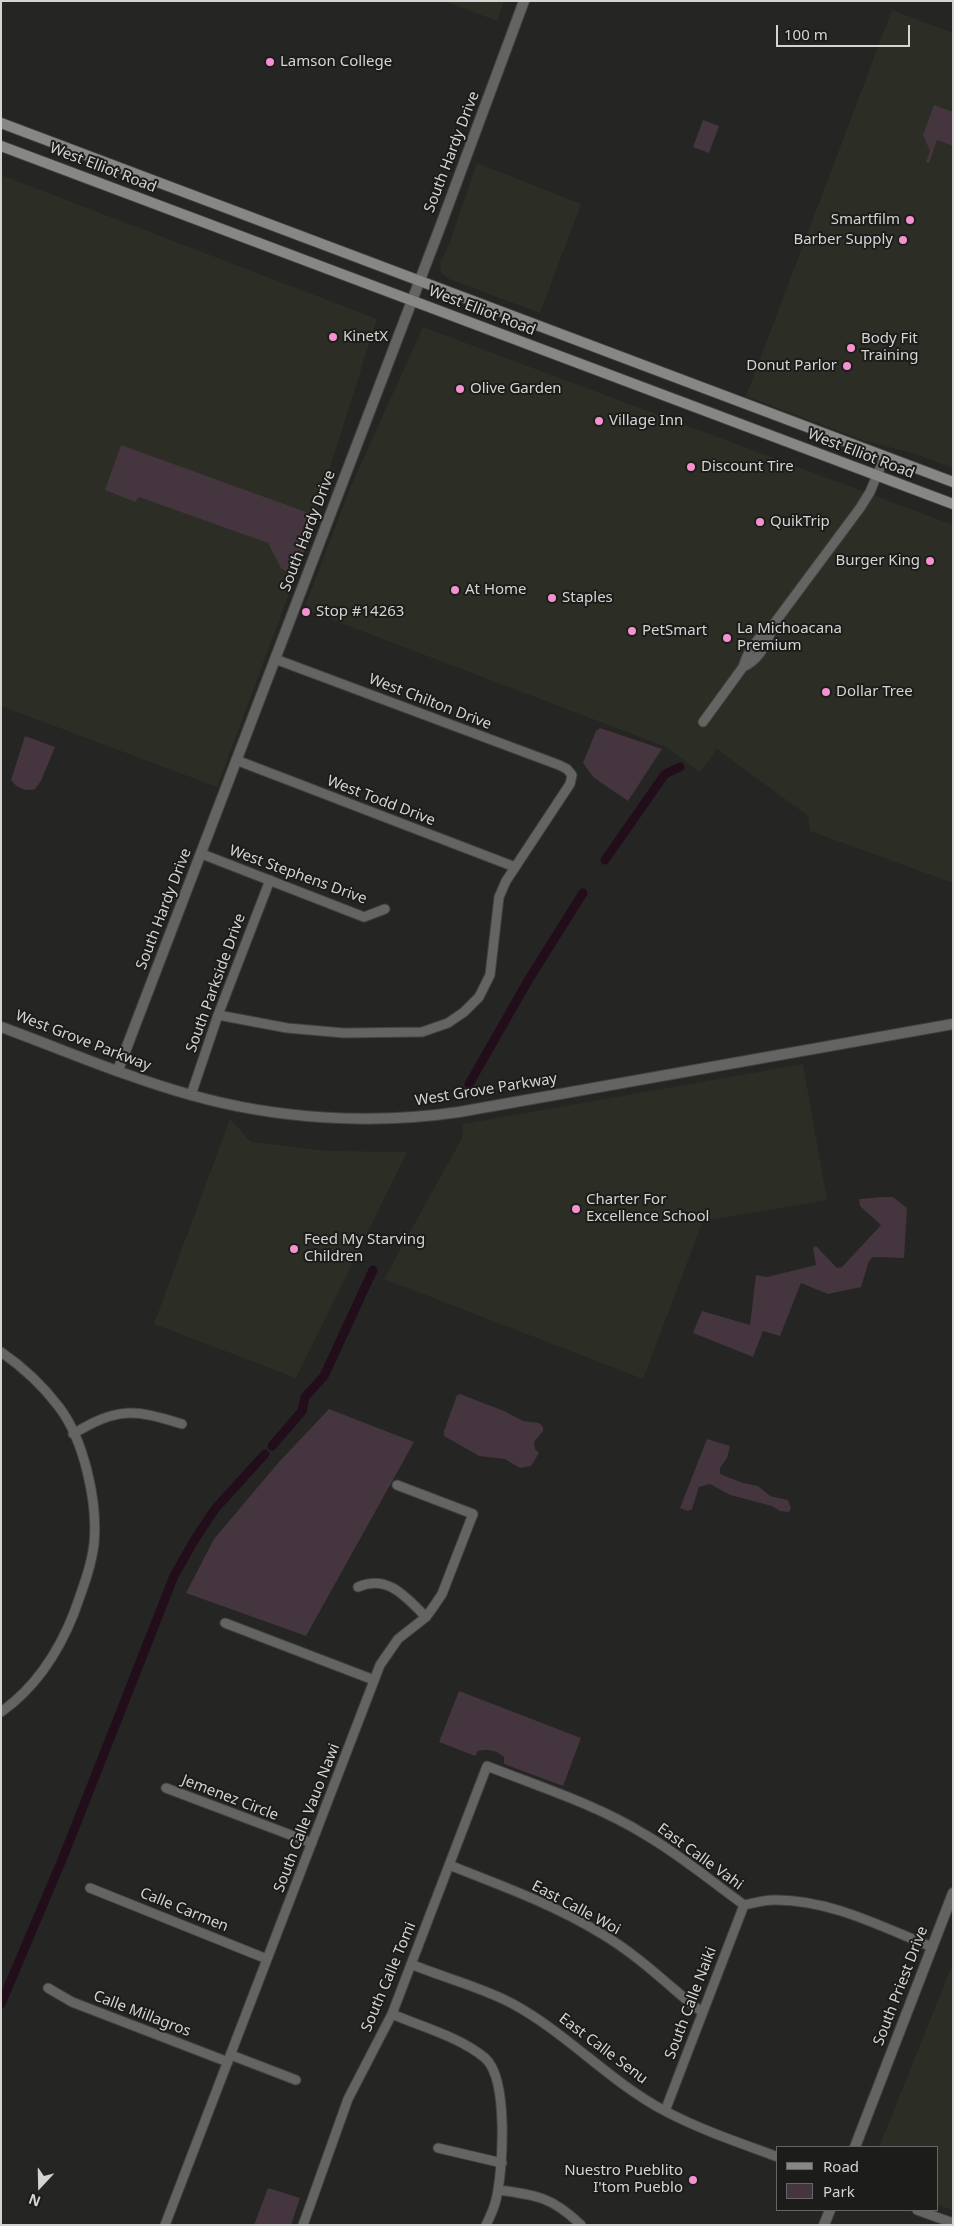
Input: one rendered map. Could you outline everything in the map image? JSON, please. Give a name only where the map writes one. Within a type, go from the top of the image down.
[{"type":"main road","name":"West Elliot Road","points":[[1,123],[953,482]]},
{"type":"main road","name":"West Elliot Road","points":[[1,146],[953,504]]},
{"type":"street","name":"South Hardy Drive","points":[[118,1070],[202,854],[524,1]]},
{"type":"street","points":[[703,722],[743,666],[746,656],[761,635],[773,625],[860,508],[885,456]]},
{"type":"street","name":"West Chilton Drive","points":[[275,658],[567,769],[572,775],[570,784],[515,868]]},
{"type":"street","name":"West Todd Drive","points":[[236,760],[515,868]]},
{"type":"street","name":"West Stephens Drive","points":[[202,854],[364,917],[385,910]]},
{"type":"street","points":[[218,1015],[287,1028],[344,1033],[422,1032],[448,1023],[464,1012],[479,996],[490,975],[499,897],[506,881],[515,868]]},
{"type":"street","name":"South Parkside Drive","points":[[191,1095],[218,1015],[270,880]]},
{"type":"street","name":"West Grove Parkway","points":[[1,1027],[191,1095],[250,1108],[315,1117],[383,1118],[458,1112],[953,1024]]},
{"type":"street","points":[[1,1352],[33,1378],[59,1407],[73,1434],[86,1465],[92,1497],[94,1543],[86,1582],[65,1635],[40,1675],[13,1704],[1,1712]]},
{"type":"street","points":[[73,1434],[97,1420],[136,1412],[182,1424]]},
{"type":"street","name":"South Calle Vauo Nawi","points":[[166,2225],[380,1665],[398,1639],[426,1618],[442,1594],[473,1514],[397,1486]]},
{"type":"street","points":[[358,1587],[370,1582],[389,1586],[403,1594],[426,1618]]},
{"type":"street","points":[[225,1623],[374,1680]]},
{"type":"street","name":"South Calle Tomi","points":[[303,2225],[348,2099],[392,2014],[486,1766]]},
{"type":"street","name":"East Calle Vahi","points":[[486,1766],[585,1803],[615,1818],[674,1853],[744,1905],[773,1900],[800,1901],[827,1906],[932,1947]]},
{"type":"street","name":"Jemenez Circle","points":[[166,1788],[312,1843]]},
{"type":"street","name":"East Calle Woi","points":[[449,1865],[549,1907],[602,1934],[647,1967],[695,2008],[703,2012]]},
{"type":"street","name":"Calle Carmen","points":[[90,1888],[268,1959]]},
{"type":"street","name":"South Priest Drive","points":[[855,2146],[950,1905],[953,1893]]},
{"type":"street","name":"South Calle Naiki","points":[[665,2111],[744,1905]]},
{"type":"street","name":"East Calle Senu","points":[[411,1964],[511,2003],[536,2017],[631,2089],[665,2111],[700,2128],[776,2156]]},
{"type":"street","name":"Calle Millagros","points":[[48,1988],[72,2002],[296,2080]]},
{"type":"street","points":[[392,2014],[466,2045],[487,2060],[499,2090],[502,2163],[496,2203],[486,2225]]},
{"type":"street","points":[[438,2148],[502,2163]]},
{"type":"street","points":[[498,2190],[536,2195],[564,2209],[581,2225]]},
{"type":"street","points":[[824,2225],[830,2211]]},
{"type":"street","points":[[920,2211],[953,2223]]},
{"type":"shaded area","points":[[445,1],[504,1],[497,21]]},
{"type":"shaded area","points":[[892,10],[953,33],[953,468],[912,453],[865,441],[746,396]]},
{"type":"shaded area","points":[[477,163],[581,204],[540,313],[449,279],[441,273],[440,263],[449,244]]},
{"type":"shaded area","points":[[1,175],[377,319],[295,578],[217,787],[1,706]]},
{"type":"shaded area","points":[[423,327],[953,525],[953,883],[810,831],[808,816],[717,749],[700,772],[666,747],[304,609],[350,488]]},
{"type":"shaded area","points":[[803,1064],[827,1200],[703,1221],[643,1379],[384,1279],[462,1138],[463,1124]]},
{"type":"shaded area","points":[[230,1119],[251,1142],[328,1151],[407,1152],[296,1378],[154,1324]]},
{"type":"shaded area","points":[[953,1963],[953,2210],[939,2205],[939,2146],[879,2146]]},
{"type":"green space","points":[[934,105],[953,112],[953,146],[937,140],[929,163],[926,162],[930,151],[923,135]]},
{"type":"green space","points":[[703,120],[719,126],[709,153],[693,147]]},
{"type":"green space","points":[[121,445],[317,516],[295,578],[281,568],[268,543],[139,497],[135,502],[105,490]]},
{"type":"green space","points":[[600,728],[662,749],[628,801],[593,777],[583,763],[596,731]]},
{"type":"green space","points":[[25,736],[55,747],[41,781],[35,789],[31,790],[22,789],[11,780]]},
{"type":"green space","points":[[893,1197],[907,1208],[904,1258],[873,1257],[869,1261],[861,1287],[828,1294],[801,1283],[780,1336],[763,1331],[753,1357],[693,1333],[702,1311],[750,1325],[756,1275],[767,1277],[816,1265],[813,1248],[816,1246],[837,1268],[842,1267],[881,1225],[860,1206],[859,1199]]},
{"type":"green space","points":[[460,1394],[504,1411],[523,1421],[539,1423],[543,1427],[543,1431],[534,1442],[535,1449],[539,1453],[531,1466],[520,1468],[505,1459],[479,1456],[444,1436],[444,1431],[457,1395]]},
{"type":"green space","points":[[329,1409],[414,1442],[306,1636],[186,1593],[214,1539],[279,1462]]},
{"type":"green space","points":[[707,1439],[730,1446],[727,1458],[720,1468],[720,1474],[743,1483],[758,1486],[770,1496],[788,1500],[791,1508],[789,1512],[780,1511],[772,1506],[730,1495],[710,1484],[699,1487],[692,1509],[688,1511],[680,1508]]},
{"type":"green space","points":[[459,1691],[581,1738],[563,1786],[504,1764],[504,1757],[495,1751],[478,1751],[475,1756],[439,1742]]},
{"type":"green space","points":[[268,2188],[300,2198],[291,2225],[254,2225]]},
{"type":"waterway","points":[[605,860],[665,774],[680,767]]},
{"type":"waterway","points":[[469,1084],[529,979],[583,893]]},
{"type":"waterway","points":[[272,1446],[302,1411],[305,1397],[324,1376],[373,1270]]},
{"type":"waterway","points":[[1,2004],[64,1855],[174,1576],[215,1509],[265,1454]]},
{"type":"place","name":"Lamson College","points":[[270,62]]},
{"type":"place","name":"Smartfilm","points":[[910,220]]},
{"type":"place","name":"Barber Supply","points":[[903,240]]},
{"type":"place","name":"KinetX","points":[[333,337]]},
{"type":"place","name":"Body Fit Training","points":[[851,348]]},
{"type":"place","name":"Donut Parlor","points":[[847,366]]},
{"type":"place","name":"Olive Garden","points":[[460,389]]},
{"type":"place","name":"Village Inn","points":[[599,421]]},
{"type":"place","name":"Discount Tire","points":[[691,467]]},
{"type":"place","name":"QuikTrip","points":[[760,522]]},
{"type":"place","name":"Burger King","points":[[930,561]]},
{"type":"place","name":"At Home","points":[[455,590]]},
{"type":"place","name":"Staples","points":[[552,598]]},
{"type":"place","name":"Stop #14263","points":[[306,612]]},
{"type":"place","name":"PetSmart","points":[[632,631]]},
{"type":"place","name":"La Michoacana Premium","points":[[727,638]]},
{"type":"place","name":"Dollar Tree","points":[[826,692]]},
{"type":"place","name":"Charter For Excellence School","points":[[576,1209]]},
{"type":"place","name":"Feed My Starving Children","points":[[294,1249]]},
{"type":"place","name":"Nuestro Pueblito I'tom Pueblo","points":[[693,2180]]}]
